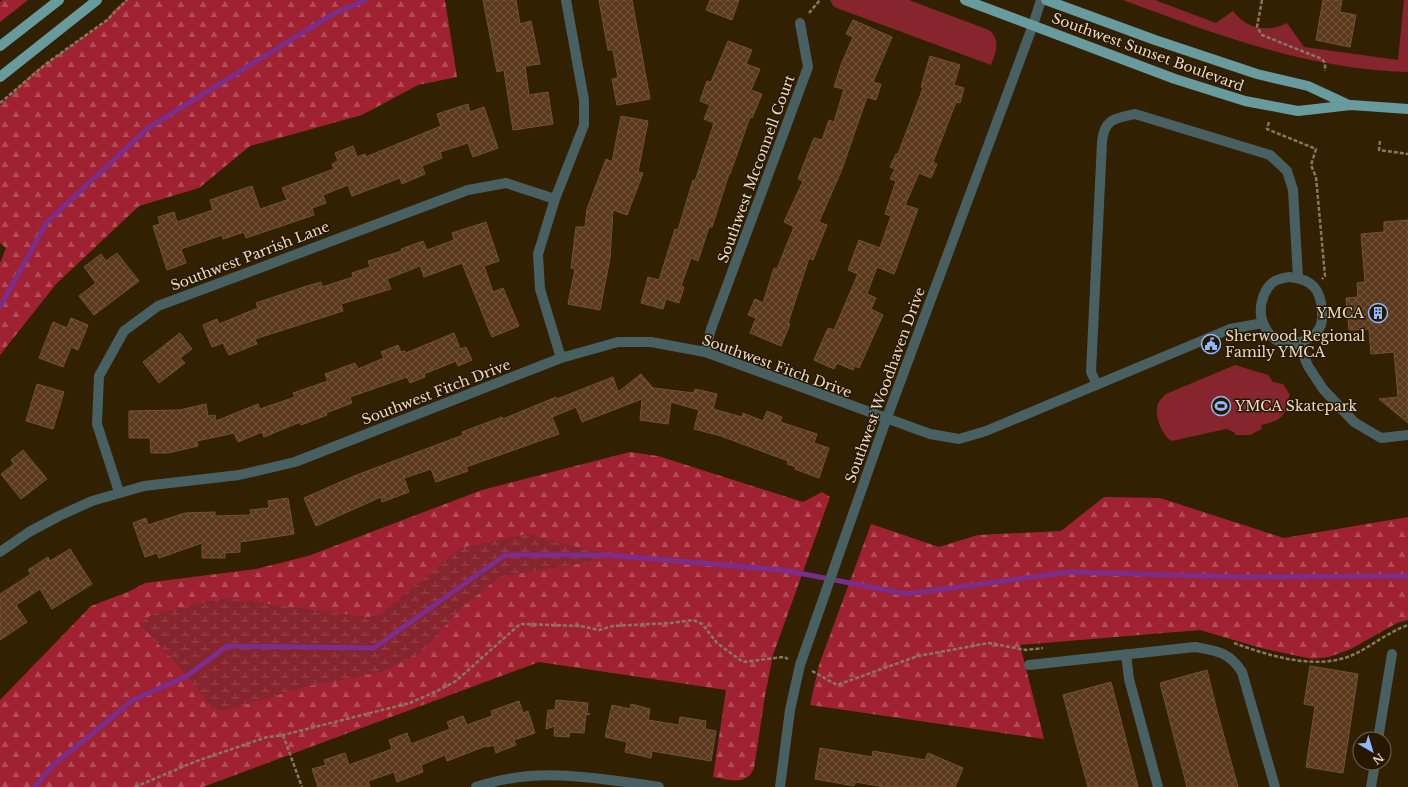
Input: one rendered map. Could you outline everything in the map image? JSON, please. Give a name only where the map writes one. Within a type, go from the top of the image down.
[{"type":"main road","points":[[0,46],[59,0]]},
{"type":"main road","points":[[0,77],[97,0]]},
{"type":"main road","name":"Southwest Sunset Boulevard","points":[[965,0],[1175,79],[1245,102],[1298,111],[1351,106],[1408,109]]},
{"type":"main road","name":"Southwest Sunset Boulevard","points":[[1046,0],[1257,74],[1308,86],[1351,106]]},
{"type":"street","points":[[561,358],[540,289],[538,254],[555,198],[584,125],[584,100],[566,0]]},
{"type":"street","name":"Southwest Woodhaven Drive","points":[[780,787],[790,710],[800,665],[886,420],[1041,0]]},
{"type":"street","name":"Southwest Mcconnell Court","points":[[704,352],[711,329],[808,67],[800,23]]},
{"type":"street","points":[[1097,385],[1091,372],[1102,142],[1103,131],[1113,118],[1135,114],[1270,155],[1287,171],[1293,190],[1298,278]]},
{"type":"street","name":"Southwest Parrish Lane","points":[[119,492],[97,424],[99,376],[124,331],[158,306],[468,190],[506,183],[555,198]]},
{"type":"street","points":[[1289,276],[1298,278],[1314,286],[1322,298],[1321,326],[1314,335],[1302,341],[1288,344],[1279,342],[1270,335],[1263,323],[1261,307],[1264,293],[1273,282],[1289,276]]},
{"type":"street","name":"Southwest Fitch Drive","points":[[0,552],[29,532],[92,501],[119,492],[167,483],[238,475],[295,462],[561,358],[618,342],[651,342],[704,352],[886,420],[896,421],[930,434],[959,439],[986,432],[1230,328],[1263,323]]},
{"type":"street","points":[[1298,342],[1308,366],[1323,388],[1354,422],[1381,438],[1408,435]]},
{"type":"street","points":[[1029,664],[1195,647],[1218,651],[1235,660],[1242,672],[1275,787]]},
{"type":"street","points":[[1126,654],[1129,679],[1158,787]]},
{"type":"street","points":[[1379,731],[1392,654]]},
{"type":"street","points":[[1371,787],[1374,771]]},
{"type":"street","points":[[476,787],[519,776],[555,775],[659,787]]},
{"type":"path","points":[[0,103],[48,63],[107,20],[127,0]]},
{"type":"path","points":[[800,23],[820,0]]},
{"type":"path","points":[[1262,0],[1257,27],[1262,35],[1322,59],[1325,63],[1325,71]]},
{"type":"path","points":[[1269,122],[1267,130],[1316,149],[1311,165],[1316,177],[1326,276],[1314,286]]},
{"type":"path","points":[[1380,141],[1379,150],[1408,154]]},
{"type":"path","points":[[135,787],[194,762],[267,737],[410,703],[456,681],[520,624],[581,626],[599,630],[613,626],[671,623],[693,620],[702,624],[717,643],[743,662],[784,657]]},
{"type":"path","points":[[283,734],[302,787]]},
{"type":"green space","points":[[3,0],[28,0],[0,22],[0,2]]},
{"type":"green space","points":[[126,0],[445,0],[457,77],[418,85],[362,115],[250,146],[199,188],[139,206],[56,284],[0,355],[0,263],[6,248],[0,243],[0,105],[34,72],[107,20],[113,11]]},
{"type":"green space","points":[[830,0],[909,0],[989,30],[993,34],[996,42],[991,65],[834,7]]},
{"type":"green space","points":[[1123,0],[1155,0],[1216,23],[1233,11],[1244,22],[1258,28],[1272,28],[1287,23],[1304,47],[1398,60],[1404,0],[1408,0],[1408,72],[1334,64],[1298,57],[1263,48],[1193,26]]},
{"type":"green space","name":"YMCA Skatepark","points":[[1235,365],[1268,375],[1273,382],[1283,384],[1290,395],[1281,417],[1275,421],[1261,425],[1262,429],[1250,435],[1235,435],[1234,432],[1226,429],[1172,441],[1169,439],[1160,426],[1157,416],[1159,401],[1166,394]]},
{"type":"green space","points":[[630,452],[658,456],[803,502],[822,492],[830,497],[773,655],[754,768],[751,774],[742,780],[713,777],[726,690],[539,662],[203,787],[0,787],[0,700],[91,606],[128,592],[145,583],[256,569],[308,556],[482,490]]},
{"type":"green space","points":[[1104,497],[1160,498],[1284,538],[1408,517],[1408,620],[1397,623],[1351,649],[1329,657],[1312,659],[1261,648],[1200,630],[1020,645],[1044,739],[810,705],[819,665],[871,524],[939,547],[978,535],[1061,531]]},
{"type":"green space","points":[[528,534],[607,555],[594,561],[499,577],[463,607],[420,653],[381,672],[309,686],[223,711],[213,709],[187,676],[140,624],[152,614],[223,598],[368,617],[381,614],[460,548]]},
{"type":"building","points":[[483,0],[516,0],[520,24],[531,21],[540,64],[525,66],[529,95],[548,92],[553,124],[513,130],[504,70],[497,72]]},
{"type":"building","points":[[599,0],[632,0],[650,99],[617,105],[612,79],[618,78],[613,50],[608,50]]},
{"type":"building","points":[[710,0],[739,0],[732,20],[706,10]]},
{"type":"building","points":[[1323,0],[1342,0],[1340,12],[1356,15],[1350,47],[1316,40]]},
{"type":"building","points":[[853,20],[892,37],[873,82],[881,84],[876,100],[867,97],[842,169],[819,222],[827,225],[813,260],[809,258],[788,323],[790,324],[781,346],[750,333],[756,318],[748,315],[755,299],[763,303],[774,268],[777,269],[794,227],[784,222],[803,181],[798,179],[814,138],[822,140],[829,120],[834,122],[844,89],[834,87],[841,65],[853,37],[846,34]]},
{"type":"building","points":[[728,41],[752,50],[746,64],[760,69],[751,90],[762,94],[752,118],[750,117],[729,174],[712,227],[709,227],[698,261],[691,258],[681,286],[684,287],[679,303],[666,299],[663,309],[641,303],[648,277],[659,280],[675,229],[678,230],[693,180],[695,181],[714,123],[704,119],[710,105],[700,101],[707,81],[711,82]]},
{"type":"building","points":[[930,56],[960,65],[954,85],[964,88],[960,103],[956,102],[933,162],[937,164],[931,178],[919,173],[905,205],[918,209],[894,274],[877,267],[867,294],[876,298],[871,309],[883,315],[859,368],[855,366],[853,370],[837,363],[834,369],[814,360],[828,328],[834,330],[858,274],[848,270],[859,240],[880,248],[891,216],[885,214],[896,181],[890,179],[895,169],[890,167],[896,154],[898,154],[923,88],[921,87]]},
{"type":"building","points":[[468,104],[470,112],[484,107],[498,148],[473,157],[468,143],[440,152],[442,158],[422,166],[425,174],[402,184],[400,178],[352,196],[348,185],[323,195],[326,203],[312,208],[314,215],[246,238],[244,232],[223,239],[222,235],[181,249],[186,263],[167,270],[153,226],[160,224],[158,217],[174,212],[177,222],[213,210],[210,200],[252,186],[260,209],[287,200],[282,188],[334,169],[332,164],[338,161],[335,153],[353,146],[357,157],[365,154],[366,157],[441,126],[437,114]]},
{"type":"building","points":[[621,116],[648,121],[638,172],[643,173],[627,215],[613,210],[610,258],[600,310],[568,304],[575,269],[571,268],[576,227],[585,227],[587,209],[606,159],[612,162]]},
{"type":"building","name":"YMCA","points":[[1408,220],[1408,423],[1379,399],[1398,397],[1394,352],[1371,354],[1369,329],[1349,330],[1346,298],[1358,297],[1357,283],[1365,282],[1361,234],[1384,232],[1384,222]]},
{"type":"building","points":[[486,222],[499,261],[484,266],[493,292],[503,288],[519,326],[492,337],[462,263],[424,277],[420,266],[387,279],[391,289],[341,304],[343,311],[255,339],[257,344],[229,355],[223,343],[212,347],[203,325],[217,319],[219,324],[258,308],[256,303],[307,286],[321,282],[322,287],[353,277],[352,273],[370,267],[368,261],[402,251],[401,249],[423,241],[427,250],[454,240],[452,233]]},
{"type":"building","points":[[117,253],[139,281],[94,315],[79,296],[96,283],[84,267],[101,254],[106,261]]},
{"type":"building","points":[[71,318],[88,325],[78,350],[71,347],[63,367],[39,358],[53,322],[67,328]]},
{"type":"building","points":[[180,333],[192,349],[180,358],[185,363],[159,383],[143,362]]},
{"type":"building","points":[[454,333],[460,349],[466,347],[472,360],[458,366],[456,361],[424,374],[425,377],[410,383],[407,377],[350,397],[352,403],[326,413],[327,415],[301,425],[300,422],[264,437],[262,432],[238,442],[234,433],[197,441],[198,446],[168,453],[151,453],[150,438],[129,438],[129,411],[180,410],[206,404],[208,416],[215,415],[216,421],[258,404],[260,409],[295,397],[293,393],[328,381],[325,374],[355,363],[358,369],[384,358],[381,352],[398,345],[401,352],[405,351],[406,353]]},
{"type":"building","points":[[641,374],[653,388],[694,393],[695,389],[717,394],[713,409],[742,417],[743,413],[763,421],[767,411],[782,417],[780,422],[817,434],[814,443],[829,448],[819,478],[795,469],[796,467],[787,464],[788,461],[721,436],[694,429],[699,410],[671,402],[668,424],[640,420],[642,399],[582,422],[576,407],[552,417],[559,434],[466,467],[468,471],[436,482],[431,469],[404,478],[409,492],[382,502],[381,497],[316,526],[304,498],[354,476],[463,435],[462,432],[502,417],[503,419],[556,397],[557,399],[613,377],[618,392]]},
{"type":"building","points":[[37,384],[64,392],[53,429],[26,421]]},
{"type":"building","points":[[23,450],[47,479],[21,499],[1,474],[14,464],[11,460]]},
{"type":"building","points":[[288,498],[294,534],[240,542],[240,552],[225,553],[225,558],[202,558],[202,543],[159,558],[157,553],[145,557],[133,523],[146,518],[148,525],[185,513],[215,512],[215,516],[251,515],[250,510],[269,508],[268,501]]},
{"type":"building","points":[[70,549],[92,584],[52,609],[40,589],[16,605],[27,622],[0,640],[0,594],[31,574],[28,570],[48,557],[50,561]]},
{"type":"building","points":[[1310,666],[1358,674],[1343,773],[1306,767],[1315,706],[1304,704]]},
{"type":"building","points":[[1207,670],[1238,787],[1187,787],[1160,683]]},
{"type":"building","points":[[1111,682],[1138,787],[1088,787],[1063,695]]},
{"type":"building","points":[[556,700],[588,703],[587,713],[590,714],[586,715],[584,733],[570,732],[569,737],[554,736],[555,726],[546,729],[548,710],[555,710]]},
{"type":"building","points":[[519,701],[523,713],[528,711],[535,733],[514,740],[516,745],[496,753],[494,745],[486,746],[447,761],[445,755],[421,765],[423,772],[397,782],[394,772],[368,781],[370,787],[318,787],[312,769],[326,765],[324,760],[345,753],[349,765],[392,749],[389,740],[407,733],[411,744],[450,729],[447,722],[463,716],[467,725],[492,716],[491,711]]},
{"type":"building","points":[[631,704],[650,709],[648,720],[679,725],[680,717],[706,721],[705,729],[716,731],[711,761],[652,751],[651,758],[625,752],[627,742],[605,737],[612,705],[630,709]]},
{"type":"building","points":[[820,748],[872,757],[873,751],[925,760],[928,753],[963,768],[955,787],[885,787],[855,782],[854,786],[815,779]]},
{"type":"waterway","points":[[0,307],[47,222],[148,128],[333,14],[366,0]]},
{"type":"waterway","points":[[35,787],[51,767],[133,700],[187,676],[227,646],[374,648],[505,555],[607,555],[783,570],[907,594],[1069,572],[1242,577],[1408,576]]},
{"type":"place","name":"YMCA","points":[[1378,313]]},
{"type":"place","name":"Sherwood Regional Family YMCA","points":[[1211,344]]},
{"type":"place","name":"YMCA Skatepark","points":[[1221,406]]}]
